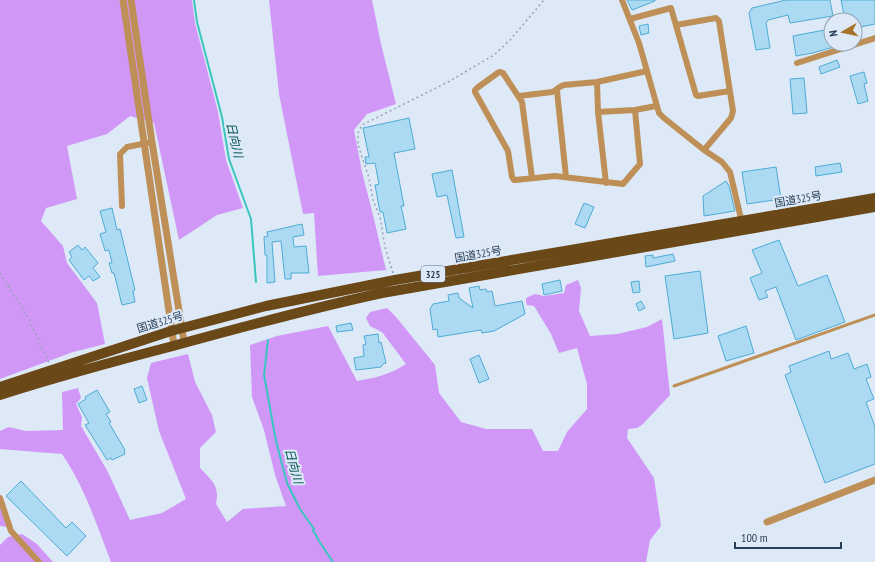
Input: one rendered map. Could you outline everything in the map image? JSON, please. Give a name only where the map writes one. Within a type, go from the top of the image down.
[{"type":"highway","name":"国道325号","points":[[0,395],[55,378],[308,309],[382,293],[742,225],[875,198]]},
{"type":"highway","name":"国道325号","points":[[0,387],[176,329],[266,306],[395,280],[742,225],[875,207]]},
{"type":"street","points":[[122,0],[144,144],[176,329],[184,342]]},
{"type":"street","points":[[131,0],[167,235],[176,329],[174,345]]},
{"type":"street","points":[[622,0],[639,43],[659,113],[704,150],[722,162],[730,172],[742,225]]},
{"type":"street","points":[[630,19],[669,8],[672,10],[696,95],[698,96],[730,91]]},
{"type":"street","points":[[676,25],[718,19],[730,91],[732,115],[704,150]]},
{"type":"street","points":[[797,63],[875,38]]},
{"type":"street","points":[[519,96],[556,91],[560,86],[564,85],[597,82],[647,71]]},
{"type":"street","points":[[532,178],[523,104],[502,72],[475,90],[475,92],[508,151],[512,179],[515,180],[555,176],[622,184],[640,164],[635,110]]},
{"type":"street","points":[[597,82],[598,112],[606,183]]},
{"type":"street","points":[[556,91],[566,177]]},
{"type":"street","points":[[598,112],[635,110],[656,106]]},
{"type":"street","points":[[122,206],[120,154],[127,147],[152,142]]},
{"type":"street","points":[[767,522],[875,480]]},
{"type":"street","points":[[0,498],[11,531],[39,562]]},
{"type":"lane","points":[[674,386],[875,316]]},
{"type":"path","points":[[395,280],[385,247],[380,217],[373,200],[369,178],[358,144],[358,133],[360,129],[362,126],[448,82],[494,55],[510,40],[544,0]]},
{"type":"path","points":[[0,273],[29,319],[52,370]]},
{"type":"shaded area","points":[[0,0],[192,0],[195,23],[218,112],[226,160],[243,208],[217,215],[179,240],[154,123],[130,116],[107,134],[67,146],[77,199],[46,208],[41,221],[63,246],[67,263],[97,303],[105,344],[73,352],[0,379]]},
{"type":"shaded area","points":[[269,0],[372,0],[396,104],[367,114],[354,130],[362,172],[386,270],[318,276],[314,213],[303,214],[279,94]]},
{"type":"shaded area","points":[[578,280],[581,288],[579,311],[590,336],[617,334],[647,327],[662,319],[670,395],[643,424],[637,428],[628,429],[627,438],[654,478],[661,526],[650,540],[646,562],[111,562],[83,492],[62,454],[0,449],[0,431],[9,427],[26,431],[63,430],[62,392],[78,388],[81,398],[76,404],[82,417],[81,426],[108,472],[130,520],[162,513],[186,499],[159,431],[147,378],[151,363],[188,354],[195,382],[212,415],[216,432],[200,448],[200,468],[216,488],[216,504],[227,522],[243,509],[286,506],[275,475],[264,430],[252,397],[250,345],[277,336],[328,326],[357,381],[376,377],[389,373],[406,364],[382,332],[370,326],[366,318],[370,312],[387,308],[435,365],[439,393],[461,422],[486,429],[532,429],[543,451],[558,451],[567,432],[587,409],[587,384],[577,348],[559,353],[551,334],[534,306],[527,305],[526,298],[535,294],[544,296],[564,293],[566,285]]},
{"type":"shaded area","points":[[0,506],[8,527],[0,526]]},
{"type":"shaded area","points":[[22,534],[37,544],[53,562],[0,562],[0,545],[8,537]]},
{"type":"building","points":[[627,0],[655,0],[655,1],[632,10]]},
{"type":"building","points":[[786,0],[830,0],[832,12],[823,12],[823,18],[790,23],[788,15],[768,20],[766,23],[770,48],[756,50],[749,13],[752,8]]},
{"type":"building","points":[[841,0],[875,0],[875,24],[863,26],[863,12],[843,12]]},
{"type":"building","points":[[648,24],[649,33],[641,35],[639,26]]},
{"type":"building","points":[[823,30],[823,50],[796,56],[793,36]]},
{"type":"building","points":[[837,60],[840,67],[821,74],[819,67]]},
{"type":"building","points":[[864,72],[867,83],[864,84],[868,101],[858,104],[850,76]]},
{"type":"building","points":[[804,78],[807,113],[793,114],[790,79]]},
{"type":"building","points":[[409,118],[415,149],[394,153],[404,206],[401,206],[406,229],[387,233],[383,212],[380,212],[375,185],[379,184],[375,163],[366,164],[365,157],[369,157],[363,128]]},
{"type":"building","points":[[840,163],[842,172],[816,176],[815,167]]},
{"type":"building","points":[[776,167],[781,199],[747,204],[742,172]]},
{"type":"building","points":[[452,170],[464,237],[456,238],[447,195],[437,197],[432,174]]},
{"type":"building","points":[[726,181],[729,186],[735,211],[704,216],[703,196]]},
{"type":"building","points":[[584,203],[594,207],[585,228],[575,224]]},
{"type":"building","points":[[112,208],[117,230],[120,229],[135,290],[133,291],[135,302],[122,305],[114,273],[112,273],[109,263],[112,263],[109,250],[105,251],[100,234],[106,232],[100,211]]},
{"type":"building","points":[[302,224],[304,235],[293,237],[294,247],[306,246],[309,273],[291,273],[291,279],[285,279],[281,241],[272,242],[275,282],[267,283],[267,255],[265,255],[264,237],[268,236],[267,232]]},
{"type":"building","points":[[779,240],[798,286],[827,275],[845,322],[796,340],[776,287],[765,291],[768,297],[759,300],[750,278],[762,273],[752,250]]},
{"type":"building","points":[[78,245],[82,250],[85,247],[98,263],[93,268],[100,277],[93,281],[89,276],[84,280],[69,260],[72,257],[69,252]]},
{"type":"building","points":[[673,254],[675,261],[646,267],[645,256],[653,255],[653,258]]},
{"type":"building","points":[[700,271],[708,333],[674,339],[665,276]]},
{"type":"building","points":[[560,280],[562,291],[544,295],[542,284]]},
{"type":"building","points":[[639,281],[640,292],[633,293],[631,282]]},
{"type":"building","points":[[479,286],[480,290],[486,289],[487,292],[492,291],[495,306],[522,301],[525,314],[494,331],[482,333],[481,330],[438,337],[437,329],[433,330],[430,309],[433,304],[449,301],[448,295],[458,293],[459,298],[473,308],[469,288]]},
{"type":"building","points":[[641,301],[645,308],[639,311],[636,304]]},
{"type":"building","points":[[351,323],[353,330],[337,332],[336,326]]},
{"type":"building","points":[[746,326],[754,353],[726,361],[718,336]]},
{"type":"building","points":[[378,334],[379,343],[381,342],[386,363],[381,367],[356,370],[354,358],[364,356],[363,345],[366,344],[364,336]]},
{"type":"building","points":[[829,351],[831,359],[848,353],[854,369],[867,364],[871,377],[866,379],[874,399],[866,402],[875,427],[875,464],[825,483],[785,375],[791,372],[789,366]]},
{"type":"building","points":[[479,355],[489,379],[479,383],[470,359]]},
{"type":"building","points":[[142,386],[147,400],[139,403],[134,389]]},
{"type":"building","points":[[97,390],[110,412],[106,414],[111,422],[109,423],[125,450],[125,454],[112,460],[111,458],[107,460],[85,425],[89,423],[78,404],[86,399],[85,397]]},
{"type":"building","points":[[21,481],[66,528],[72,522],[86,536],[67,556],[6,496]]},
{"type":"waterway","name":"日向川","points":[[194,0],[197,22],[222,117],[229,159],[251,219],[256,282]]},
{"type":"waterway","name":"日向川","points":[[268,340],[264,375],[276,441],[287,483],[300,509],[314,529],[313,530],[319,541],[333,562]]}]
